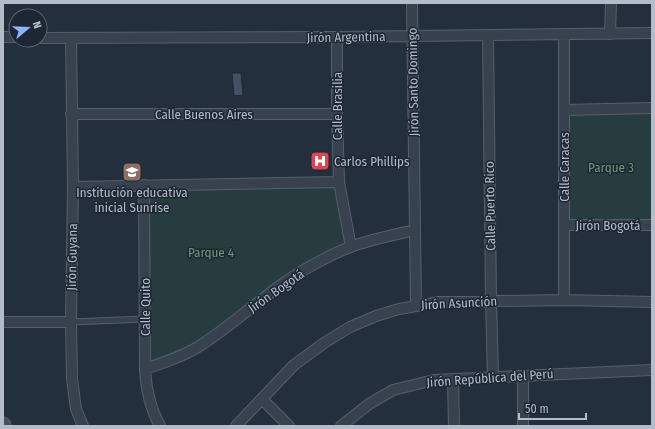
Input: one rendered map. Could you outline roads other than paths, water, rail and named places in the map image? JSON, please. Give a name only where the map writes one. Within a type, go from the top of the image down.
[{"type":"street","name":"Jirón Santo Domingo","points":[[412,3],[416,305]]},
{"type":"street","points":[[610,34],[611,3]]},
{"type":"street","name":"Jirón Argentina","points":[[48,38],[337,37],[652,33]]},
{"type":"street","name":"Calle Caracas","points":[[564,34],[564,300]]},
{"type":"street","name":"Calle Puerto Rico","points":[[488,35],[493,377]]},
{"type":"street","name":"Calle Brasilia","points":[[337,37],[339,182],[351,246]]},
{"type":"street","name":"Jirón Guyana","points":[[71,38],[71,322],[73,394],[76,409],[83,426]]},
{"type":"street","points":[[564,110],[652,108]]},
{"type":"street","name":"Calle Buenos Aires","points":[[71,114],[337,114]]},
{"type":"street","points":[[72,187],[339,182]]},
{"type":"street","name":"Calle Quito","points":[[144,185],[146,390],[155,417],[160,426]]},
{"type":"street","name":"Jirón Bogotá","points":[[564,225],[652,224]]},
{"type":"street","name":"Jirón Bogotá","points":[[145,369],[172,361],[197,348],[219,333],[282,284],[309,267],[351,246],[377,238],[415,230]]},
{"type":"street","name":"Jirón Asunción","points":[[236,426],[294,365],[324,343],[350,327],[376,316],[399,309],[439,302],[564,300],[652,302]]},
{"type":"street","points":[[3,322],[71,322]]},
{"type":"street","name":"Jirón República del Perú","points":[[341,426],[368,404],[393,390],[434,380],[652,370]]},
{"type":"street","points":[[523,376],[523,426]]},
{"type":"street","points":[[453,379],[454,426]]},
{"type":"street","points":[[262,399],[289,426]]},
{"type":"lane","points":[[71,322],[145,319]]},
{"type":"place","name":"Carlos Phillips","points":[[320,161]]},
{"type":"place","name":"Institución educativa inicial Sunrise","points":[[132,172]]},
{"type":"park label","name":"Parque 3","points":[[611,167]]},
{"type":"park label","name":"Parque 4","points":[[211,252]]}]
